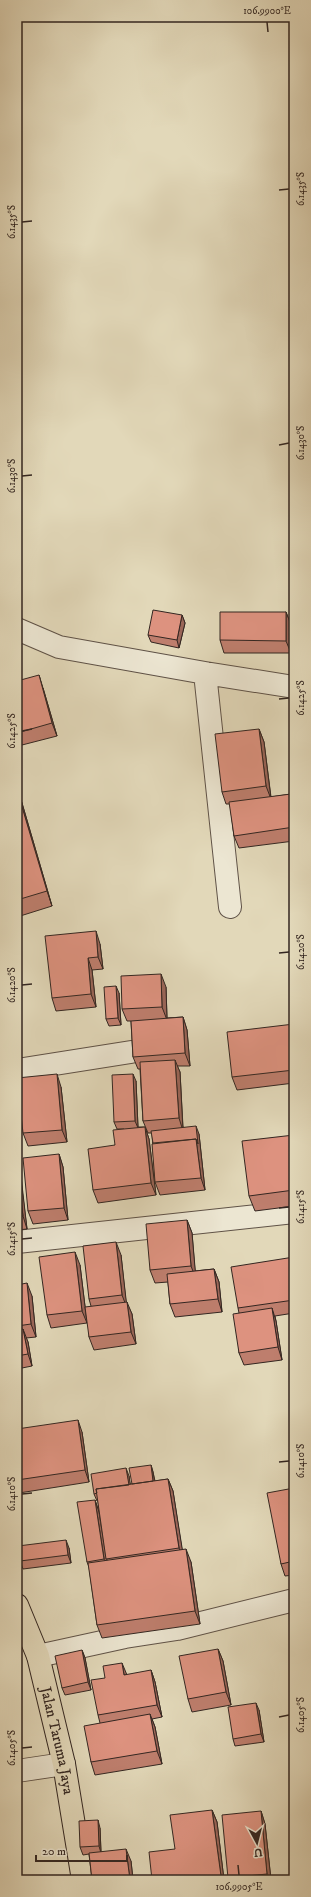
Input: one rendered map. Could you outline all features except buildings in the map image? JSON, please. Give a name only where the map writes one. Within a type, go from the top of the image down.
[{"type":"main road","name":"Jalan Taruma Jaya","points":[[17,1605],[38,1656],[64,1764],[83,1880]]},
{"type":"street","points":[[17,629],[59,647],[205,674],[294,687]]},
{"type":"street","points":[[205,674],[230,908]]},
{"type":"street","points":[[17,1070],[131,1052]]},
{"type":"street","points":[[17,1242],[103,1231],[294,1212]]},
{"type":"street","points":[[38,1656],[125,1637],[177,1629],[294,1600]]},
{"type":"street","points":[[17,1771],[64,1764]]}]
